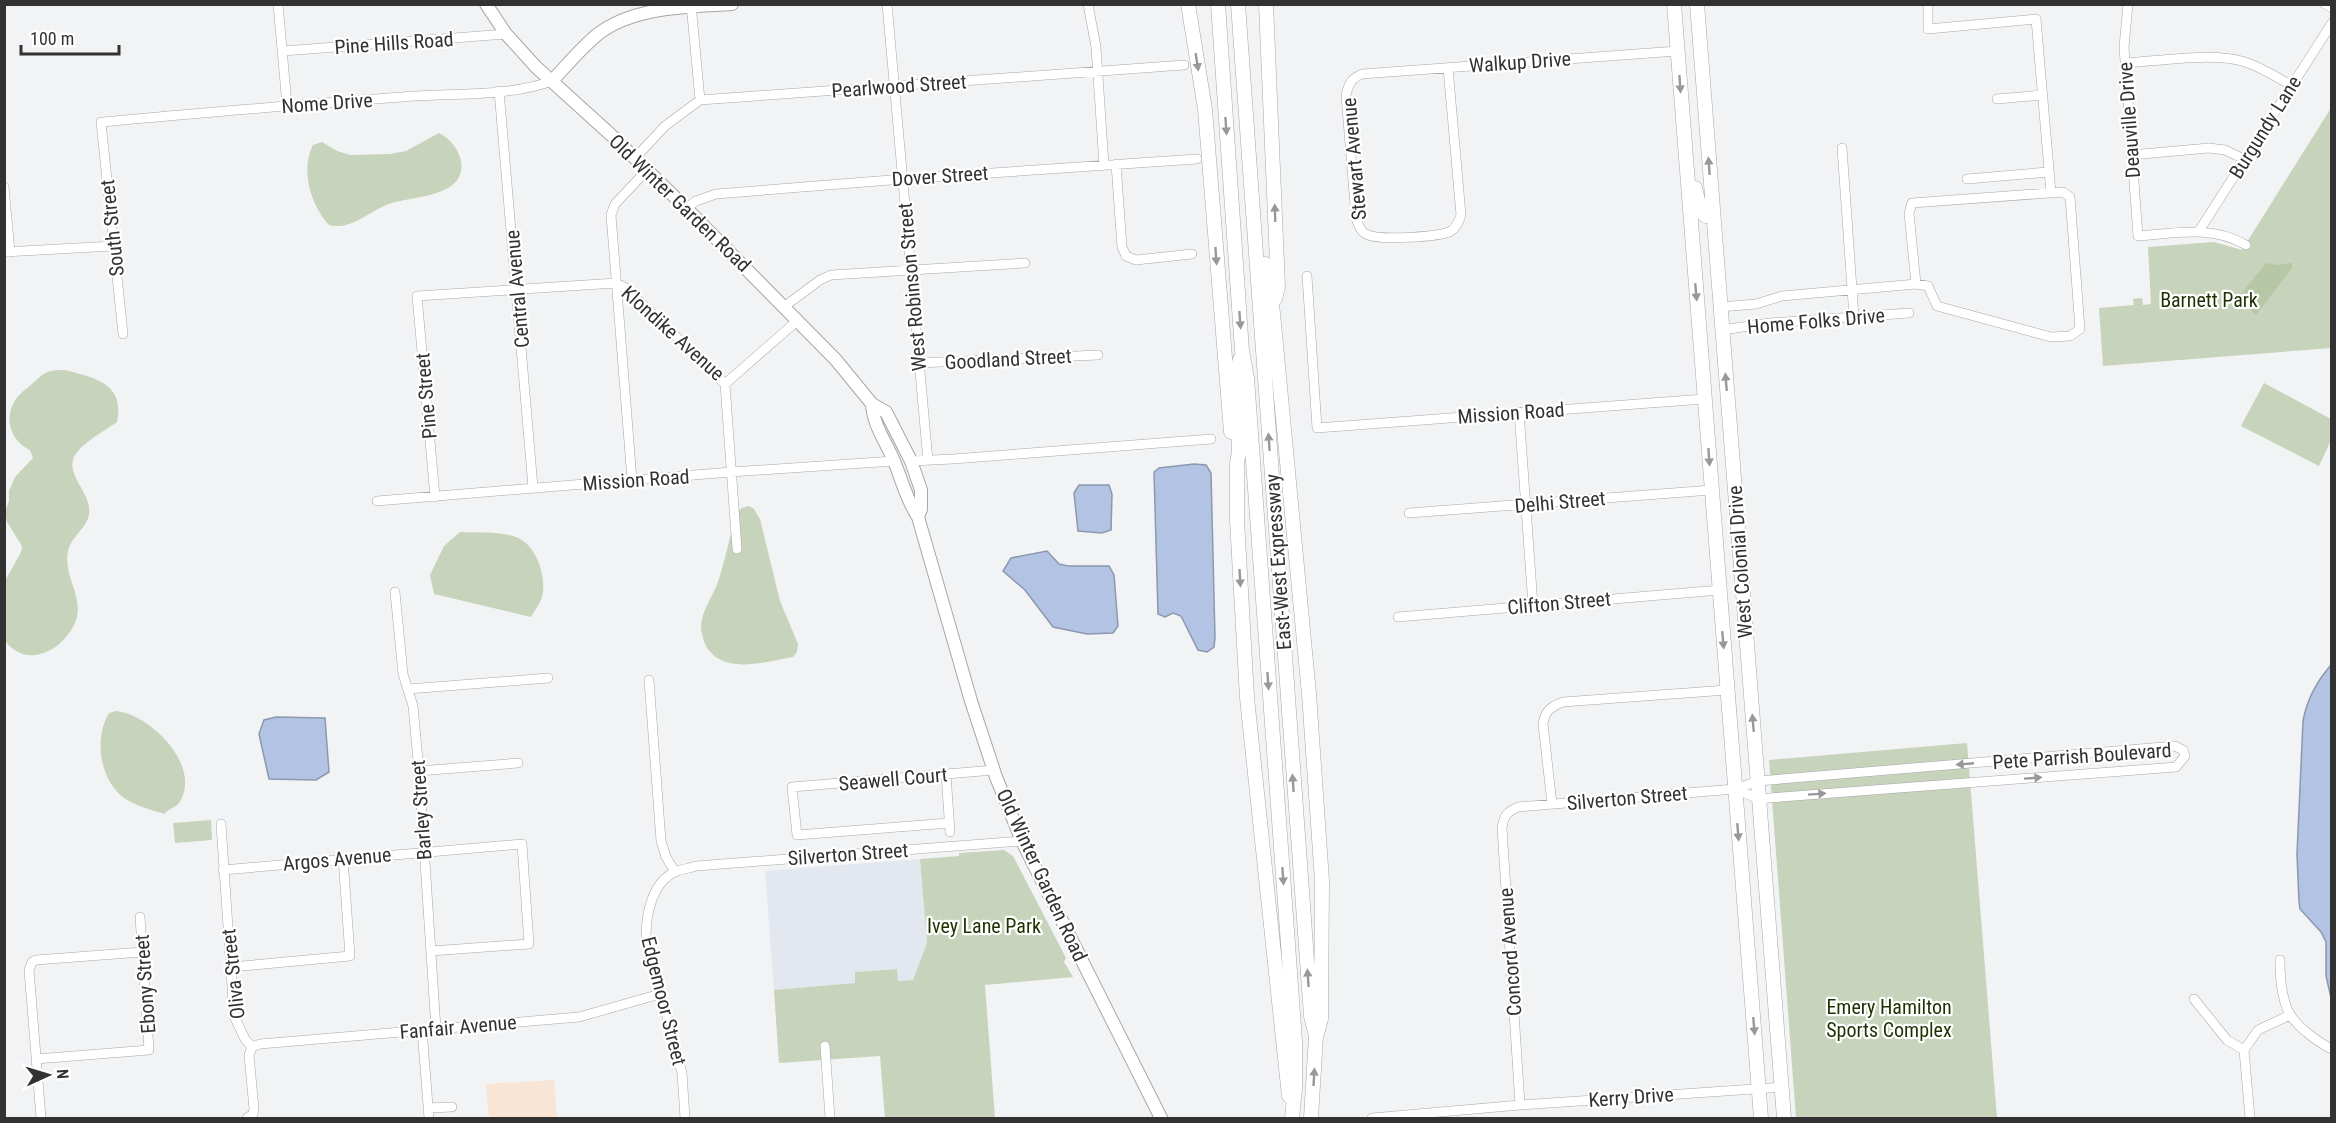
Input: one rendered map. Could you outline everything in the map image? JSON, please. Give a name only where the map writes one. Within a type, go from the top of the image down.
[{"type":"highway","points":[[1188,4],[1205,109],[1228,420],[1237,464]]},
{"type":"highway","name":"East-West Expressway","points":[[1238,4],[1311,1016],[1316,1036],[1311,1119]]},
{"type":"highway","points":[[1266,4],[1278,287],[1273,313]]},
{"type":"highway","name":"West Colonial Drive","points":[[1674,4],[1761,1119]]},
{"type":"highway","name":"West Colonial Drive","points":[[1697,4],[1740,574],[1785,1119]]},
{"type":"highway","name":"East-West Expressway","points":[[1218,5],[1242,351],[1246,378],[1294,1018],[1295,1089],[1292,1114]]},
{"type":"highway","points":[[1686,156],[1694,167],[1701,212],[1706,216],[1713,215]]},
{"type":"highway","points":[[1254,210],[1260,230],[1273,313],[1306,644],[1322,881],[1321,1019],[1316,1036]]},
{"type":"highway","points":[[1691,225],[1702,224],[1706,227],[1710,238],[1711,264],[1718,276]]},
{"type":"highway","points":[[1242,351],[1236,379],[1239,451],[1237,520],[1247,698],[1287,1086],[1292,1114]]},
{"type":"highway","points":[[1704,399],[1715,398],[1720,402],[1725,446],[1732,453]]},
{"type":"highway","points":[[1715,534],[1723,544],[1727,568],[1732,573],[1740,574]]},
{"type":"highway","points":[[1720,590],[1729,590],[1736,596],[1740,634],[1746,642]]},
{"type":"highway","points":[[1747,939],[1770,937]]},
{"type":"main road","name":"Old Winter Garden Road","points":[[486,4],[506,34],[536,67],[686,208],[785,306],[849,374],[872,410],[894,461],[908,502],[920,513]]},
{"type":"main road","points":[[552,81],[600,33],[644,13],[692,6],[732,4]]},
{"type":"main road","name":"Old Winter Garden Road","points":[[872,410],[886,412],[911,461],[921,490],[920,513],[971,701],[994,770],[1022,841],[1161,1119]]},
{"type":"street","points":[[278,4],[287,105]]},
{"type":"street","name":"West Robinson Street","points":[[887,4],[928,461]]},
{"type":"street","points":[[1088,4],[1098,72],[1104,165]]},
{"type":"street","points":[[1928,4],[1929,29],[2036,19],[2051,193]]},
{"type":"street","name":"Deauville Drive","points":[[2128,4],[2124,47],[2138,236],[2199,231]]},
{"type":"street","points":[[2325,4],[2331,8]]},
{"type":"street","points":[[635,158],[665,126],[699,100],[692,6]]},
{"type":"street","name":"Burgundy Lane","points":[[2199,231],[2331,23]]},
{"type":"street","name":"Pine Hills Road","points":[[283,51],[506,34]]},
{"type":"street","name":"Walkup Drive","points":[[1362,74],[1677,51]]},
{"type":"street","points":[[2125,63],[2228,59],[2262,69],[2290,85]]},
{"type":"street","name":"Pearlwood Street","points":[[699,100],[1184,66]]},
{"type":"street","name":"Stewart Avenue","points":[[1362,74],[1353,78],[1346,95],[1356,218],[1359,227],[1365,234],[1380,237],[1441,235],[1457,225],[1461,215],[1449,68]]},
{"type":"street","name":"Nome Drive","points":[[101,122],[287,105],[499,91],[552,81]]},
{"type":"street","name":"Central Avenue","points":[[499,91],[533,487]]},
{"type":"street","points":[[1997,99],[2042,95]]},
{"type":"street","name":"South Street","points":[[101,122],[123,334]]},
{"type":"street","points":[[1842,148],[1854,317]]},
{"type":"street","points":[[2132,154],[2209,148],[2225,150],[2244,159]]},
{"type":"street","name":"Dover Street","points":[[686,208],[696,201],[716,194],[1197,159]]},
{"type":"street","points":[[1116,164],[1122,247],[1128,258],[1136,260],[1192,254]]},
{"type":"street","points":[[632,480],[611,215],[615,204],[647,170]]},
{"type":"street","points":[[1966,179],[2048,172]]},
{"type":"street","points":[[4,188],[7,252],[113,246]]},
{"type":"street","points":[[1720,307],[1756,304],[1782,296],[1916,284],[1928,286],[1937,306],[2051,337],[2070,336],[2080,329],[2070,197],[2063,192],[1912,203],[1909,213],[1916,284]]},
{"type":"street","points":[[2199,231],[2235,238],[2246,245]]},
{"type":"street","points":[[785,306],[820,280],[831,275],[1025,263]]},
{"type":"street","name":"Mission Road","points":[[1307,276],[1317,428],[1704,399]]},
{"type":"street","name":"Klondike Avenue","points":[[417,296],[616,283],[626,288],[725,384],[798,320]]},
{"type":"street","name":"Pine Street","points":[[417,296],[435,497]]},
{"type":"street","name":"Home Folks Drive","points":[[1722,330],[1770,323],[1909,313]]},
{"type":"street","name":"Goodland Street","points":[[919,363],[1098,355]]},
{"type":"street","points":[[725,384],[737,549]]},
{"type":"street","points":[[1519,412],[1533,605]]},
{"type":"street","points":[[911,461],[1211,439]]},
{"type":"street","name":"Mission Road","points":[[377,501],[533,487],[894,461]]},
{"type":"street","name":"Delhi Street","points":[[1409,513],[1712,490]]},
{"type":"street","name":"Clifton Street","points":[[1398,617],[1720,590]]},
{"type":"street","name":"Barley Street","points":[[395,592],[404,674],[413,706],[436,1029]]},
{"type":"street","points":[[408,689],[548,678]]},
{"type":"street","points":[[649,680],[661,841],[666,857],[675,872]]},
{"type":"street","points":[[1552,804],[1543,724],[1545,714],[1551,706],[1563,702],[1727,690]]},
{"type":"street","name":"Pete Parrish Boulevard","points":[[2175,746],[2183,750],[2185,756],[2176,767],[1759,799],[1735,789],[1758,781],[2175,746]]},
{"type":"street","points":[[419,771],[518,763]]},
{"type":"street","name":"Seawell Court","points":[[946,774],[950,827],[797,835],[792,787],[946,774],[994,770]]},
{"type":"street","name":"Silverton Street","points":[[1518,807],[1735,789]]},
{"type":"street","name":"Concord Avenue","points":[[1518,807],[1504,816],[1502,828],[1520,1105]]},
{"type":"street","name":"Oliva Street","points":[[221,824],[234,1016],[245,1039],[252,1047]]},
{"type":"street","name":"Silverton Street","points":[[675,872],[696,866],[1022,841]]},
{"type":"street","name":"Argos Avenue","points":[[224,870],[522,844],[529,945],[431,951]]},
{"type":"street","points":[[231,967],[350,956],[343,858]]},
{"type":"street","name":"Edgemoor Street","points":[[675,872],[658,888],[646,917],[646,937],[682,1073],[685,1119]]},
{"type":"street","name":"Ebony Street","points":[[36,1059],[149,1050],[140,917]]},
{"type":"street","points":[[41,1119],[29,970],[32,962],[142,952]]},
{"type":"street","points":[[2280,960],[2281,983],[2290,1016],[2319,1043],[2331,1049]]},
{"type":"street","name":"Fanfair Avenue","points":[[252,1047],[260,1044],[579,1017],[660,994]]},
{"type":"street","points":[[2194,999],[2227,1040],[2244,1050]]},
{"type":"street","points":[[2250,1119],[2244,1050],[2258,1030],[2290,1016]]},
{"type":"street","points":[[422,1030],[428,1113],[452,1107]]},
{"type":"street","points":[[825,1046],[830,1119]]},
{"type":"street","points":[[248,1118],[254,1109],[249,1055],[252,1047]]},
{"type":"street","name":"Kerry Drive","points":[[1372,1119],[1520,1105],[1782,1087]]},
{"type":"shaded area","points":[[920,859],[927,943],[913,980],[898,981],[896,969],[855,972],[855,983],[774,990],[765,871]]},
{"type":"shaded area","points":[[554,1080],[557,1118],[489,1118],[486,1084]]},
{"type":"green space","name":"Barnett Park","points":[[2331,108],[2331,348],[2103,366],[2099,308],[2134,305],[2133,299],[2142,298],[2143,305],[2151,304],[2148,247],[2214,242],[2242,250]]},
{"type":"green space","points":[[439,133],[453,144],[461,161],[461,173],[447,189],[389,204],[352,223],[329,225],[317,208],[309,187],[307,165],[313,145],[322,142],[337,151],[350,155],[390,154],[406,151]]},
{"type":"green space","points":[[2266,263],[2278,265],[2292,263],[2292,268],[2256,315],[2238,298]]},
{"type":"green space","points":[[65,370],[97,380],[112,391],[118,409],[117,422],[80,449],[73,460],[72,466],[76,478],[89,507],[88,520],[68,551],[67,562],[78,612],[75,622],[66,637],[56,646],[44,653],[25,655],[16,651],[5,641],[5,581],[22,546],[7,522],[5,512],[9,501],[9,491],[15,477],[33,458],[30,450],[15,437],[9,418],[10,411],[19,395],[41,376],[53,371]]},
{"type":"green space","points":[[2264,383],[2331,419],[2331,440],[2319,466],[2241,426]]},
{"type":"green space","points":[[749,506],[754,509],[760,519],[780,601],[798,644],[797,652],[793,657],[757,664],[732,663],[712,654],[705,644],[701,626],[719,579],[737,512]]},
{"type":"green space","points":[[460,532],[510,535],[530,547],[539,562],[543,580],[541,600],[531,617],[434,594],[430,575],[444,546]]},
{"type":"green space","points":[[116,711],[143,721],[156,731],[168,743],[184,771],[185,786],[181,800],[164,814],[129,801],[111,784],[102,761],[101,736],[109,713]]},
{"type":"green space","name":"Emery Hamilton Sports Complex","points":[[1967,743],[1997,1118],[1796,1118],[1769,760]]},
{"type":"green space","points":[[211,820],[212,840],[175,843],[173,823]]},
{"type":"green space","name":"Ivey Lane Park","points":[[1004,850],[1013,856],[1066,958],[1064,962],[1073,977],[985,985],[995,1118],[885,1118],[880,1056],[779,1063],[774,990],[855,983],[855,972],[897,969],[898,981],[913,980],[927,943],[920,859],[959,856],[959,853]]},
{"type":"water","points":[[1206,465],[1211,473],[1215,638],[1214,647],[1207,652],[1198,650],[1181,616],[1173,613],[1165,617],[1158,614],[1154,472],[1159,468]]},
{"type":"water","points":[[1079,485],[1109,485],[1112,494],[1111,530],[1102,533],[1078,531],[1074,493]]},
{"type":"water","points":[[1047,551],[1059,564],[1109,566],[1114,575],[1118,626],[1113,633],[1087,634],[1053,627],[1025,590],[1003,571],[1011,558]]},
{"type":"water","points":[[2331,665],[2331,998],[2326,976],[2326,942],[2321,932],[2300,909],[2297,854],[2303,721],[2313,691]]},
{"type":"water","points":[[276,717],[325,718],[329,772],[316,780],[269,779],[259,734],[264,720]]}]
